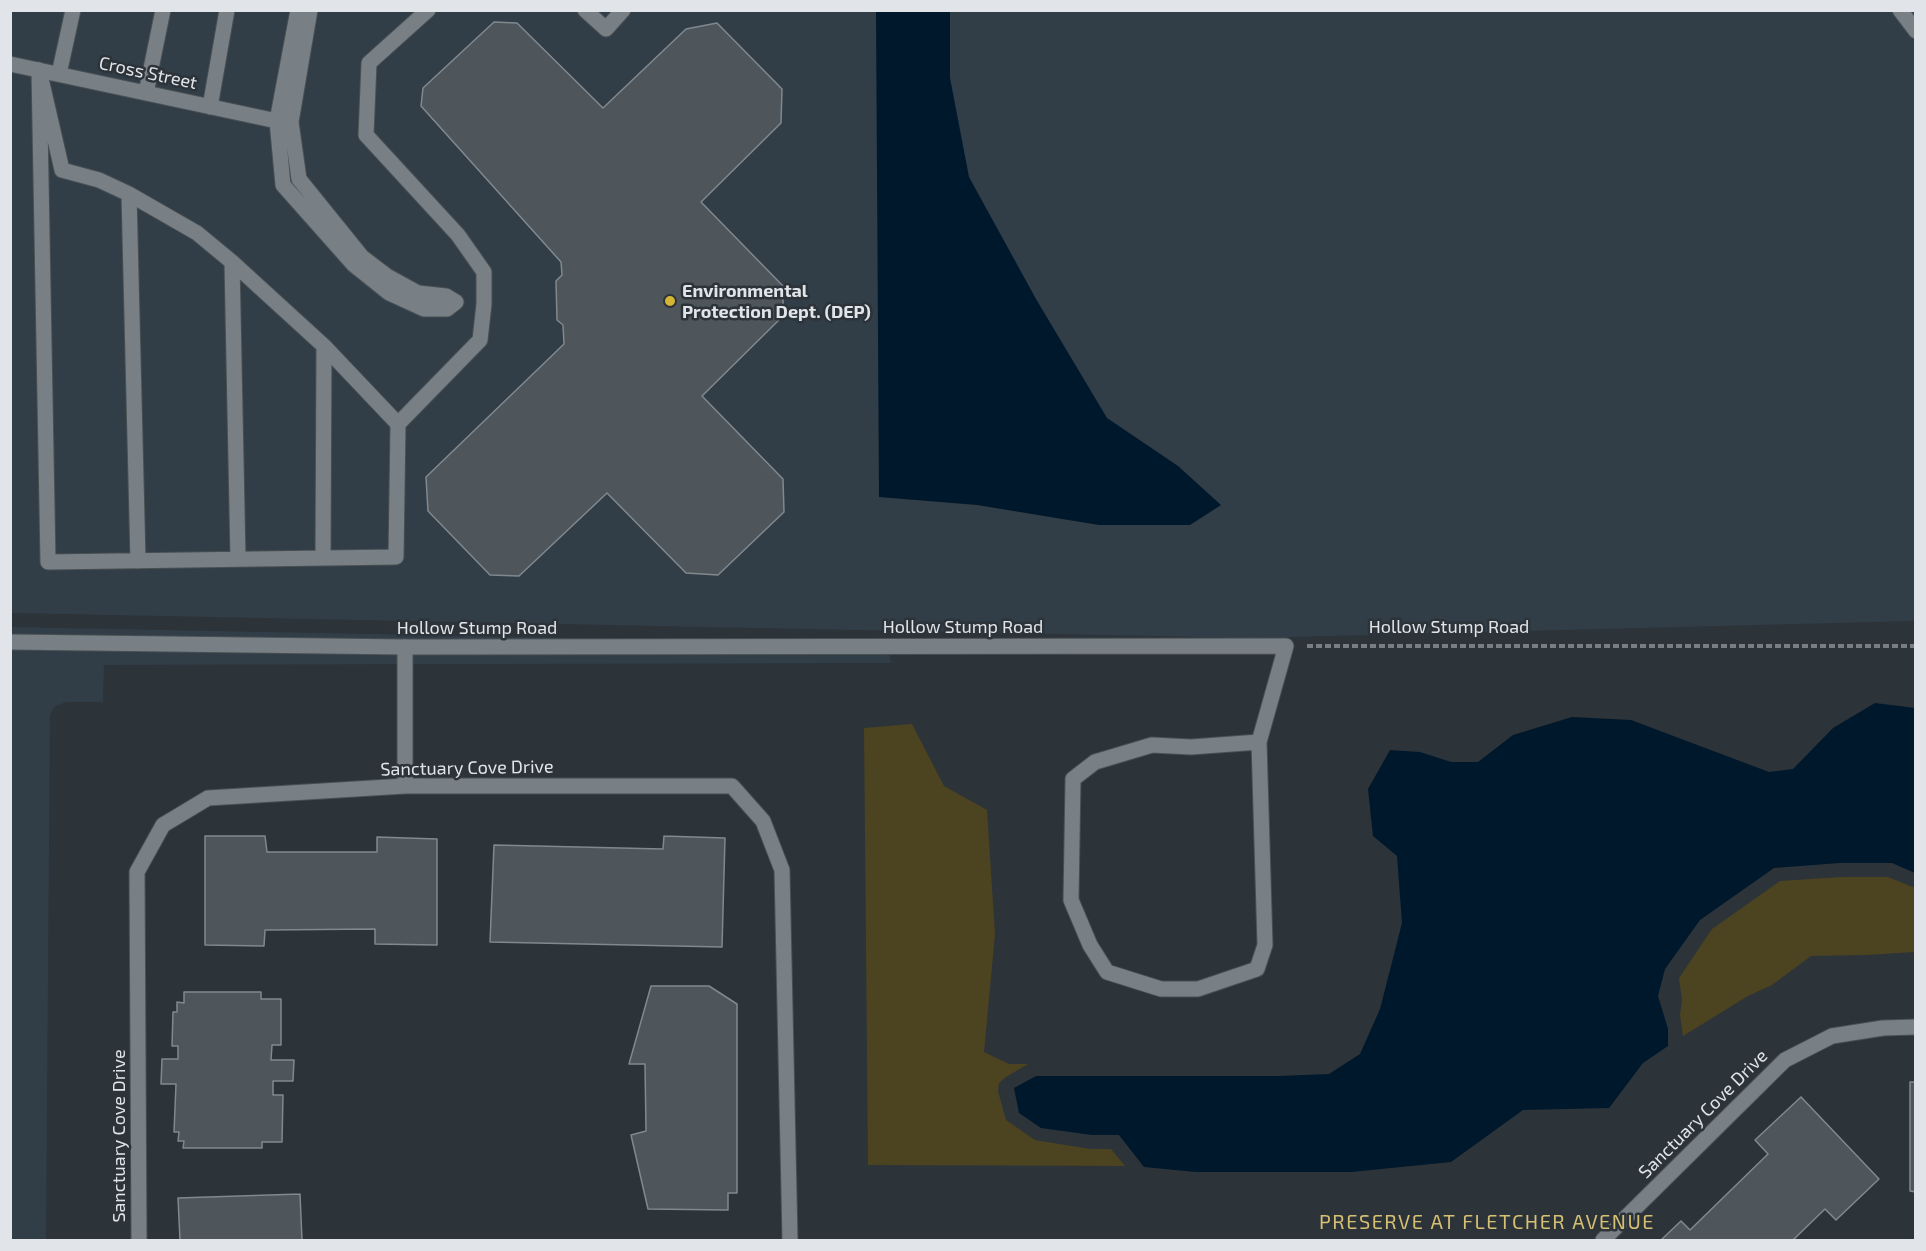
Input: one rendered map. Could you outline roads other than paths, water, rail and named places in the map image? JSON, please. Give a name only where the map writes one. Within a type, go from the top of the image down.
[{"type":"street","points":[[59,74],[73,10]]},
{"type":"street","points":[[146,93],[163,10]]},
{"type":"street","points":[[210,107],[227,10]]},
{"type":"street","points":[[298,10],[277,121],[283,185],[354,265],[389,293],[424,309],[447,309],[456,302],[446,296],[418,294],[387,276],[362,257],[299,179],[291,122],[310,10]]},
{"type":"street","points":[[39,70],[48,562],[396,557],[398,424],[480,340],[484,304],[484,272],[458,236],[366,135],[369,63],[429,10]]},
{"type":"street","points":[[585,10],[606,29],[623,10]]},
{"type":"street","points":[[1900,10],[1916,32]]},
{"type":"street","name":"Cross Street","points":[[10,64],[277,121]]},
{"type":"street","points":[[39,70],[62,170],[99,180],[129,194],[197,233],[324,346],[398,424]]},
{"type":"street","points":[[129,194],[138,561]]},
{"type":"street","points":[[232,262],[238,559]]},
{"type":"street","points":[[323,558],[324,346]]},
{"type":"street","name":"Hollow Stump Road","points":[[10,642],[405,647],[1286,646],[1259,742]]},
{"type":"street","points":[[405,647],[405,786]]},
{"type":"street","points":[[1259,742],[1265,945],[1257,969],[1198,989],[1161,989],[1107,972],[1090,945],[1071,900],[1073,779],[1095,762],[1152,745],[1191,747],[1259,742]]},
{"type":"street","name":"Sanctuary Cove Drive","points":[[139,1240],[137,872],[163,825],[208,798],[405,786],[732,786],[763,821],[782,870],[790,1240]]},
{"type":"street","name":"Sanctuary Cove Drive","points":[[1603,1240],[1785,1060],[1832,1036],[1883,1028],[1916,1028]]},
{"type":"water","points":[[876,11],[950,11],[950,78],[969,177],[1036,299],[1107,418],[1178,466],[1221,505],[1190,525],[1099,525],[977,505],[879,497]]},
{"type":"water","points":[[1875,703],[1915,708],[1915,873],[1892,863],[1840,863],[1774,868],[1700,920],[1665,969],[1658,996],[1668,1029],[1668,1046],[1643,1063],[1609,1108],[1523,1110],[1451,1162],[1351,1172],[1196,1172],[1144,1167],[1119,1135],[1092,1135],[1041,1128],[1019,1113],[1014,1088],[1036,1076],[1329,1074],[1360,1054],[1380,1009],[1402,923],[1397,856],[1373,836],[1368,789],[1390,750],[1420,752],[1451,762],[1478,762],[1513,735],[1572,717],[1631,720],[1769,772],[1793,769],[1833,728]]},
{"type":"place","name":"Environmental Protection Dept. (DEP)","points":[[670,301]]},
{"type":"district","name":"PRESERVE AT FLETCHER AVENUE","points":[[1487,1222]]}]
